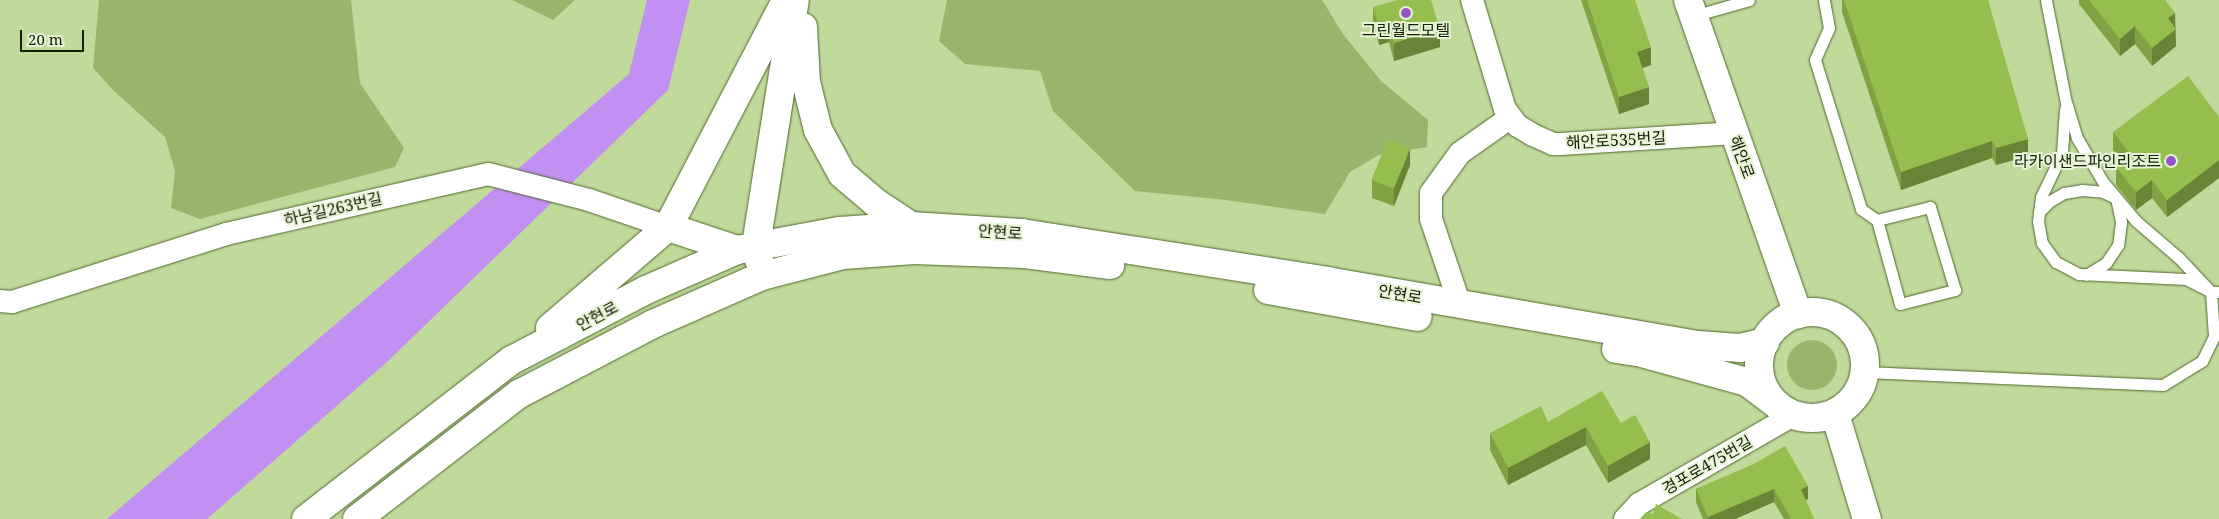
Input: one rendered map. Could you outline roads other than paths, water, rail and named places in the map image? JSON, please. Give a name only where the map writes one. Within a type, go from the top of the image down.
[{"type":"street","points":[[506,365],[668,227],[786,0]]},
{"type":"street","points":[[762,276],[747,247],[796,0]]},
{"type":"street","points":[[801,0],[806,82],[818,130],[842,174],[876,203],[911,226]]},
{"type":"street","name":"해안로535번길","points":[[1472,0],[1505,109],[1518,126],[1554,144],[1733,133]]},
{"type":"street","name":"해안로","points":[[1691,8],[1733,133],[1798,314]]},
{"type":"street","points":[[1460,305],[1431,219],[1431,193],[1460,153],[1511,117]]},
{"type":"street","name":"하남길263번길","points":[[0,301],[12,302],[226,234],[488,174],[589,200],[668,227]]},
{"type":"street","name":"안현로","points":[[306,519],[506,365],[646,290],[747,247],[840,231],[911,226],[1022,233],[1235,265],[1698,345],[1740,348],[1765,342]]},
{"type":"street","points":[[668,227],[747,247]]},
{"type":"street","name":"안현로","points":[[357,519],[519,394],[653,324],[762,276],[843,256],[914,250],[1025,254],[1209,279],[1486,328],[1638,352],[1747,382],[1784,409]]},
{"type":"street","points":[[1816,312],[1833,316],[1847,325],[1858,339],[1865,355],[1865,372],[1860,389],[1850,404],[1834,414],[1821,418],[1784,409],[1765,390],[1760,374],[1760,357],[1765,342],[1785,320],[1798,314],[1816,312]]},
{"type":"street","name":"경포로475번길","points":[[1625,519],[1640,504],[1784,409]]},
{"type":"street","points":[[1834,414],[1867,519]]},
{"type":"lane","points":[[1691,8],[1749,0]]},
{"type":"lane","points":[[1824,0],[1829,28],[1815,60],[1862,210],[1877,220],[1900,304],[1955,290],[1930,207],[1877,220]]},
{"type":"lane","points":[[1865,372],[2163,385],[2202,362],[2214,336],[2215,292],[2136,221],[2103,182],[2077,138],[2066,102],[2046,0]]},
{"type":"lane","points":[[2066,102],[2062,153],[2041,197],[2038,221],[2042,243],[2056,262],[2079,274],[2186,279],[2215,292]]},
{"type":"lane","points":[[2039,212],[2050,201],[2064,193],[2082,190],[2103,192],[2116,198]]},
{"type":"lane","points":[[2086,275],[2106,263],[2118,245],[2121,222],[2116,198]]},
{"type":"place","name":"그린월드모텔","points":[[1406,13]]},
{"type":"place","name":"라카이샌드파인리조트","points":[[2171,161]]}]
